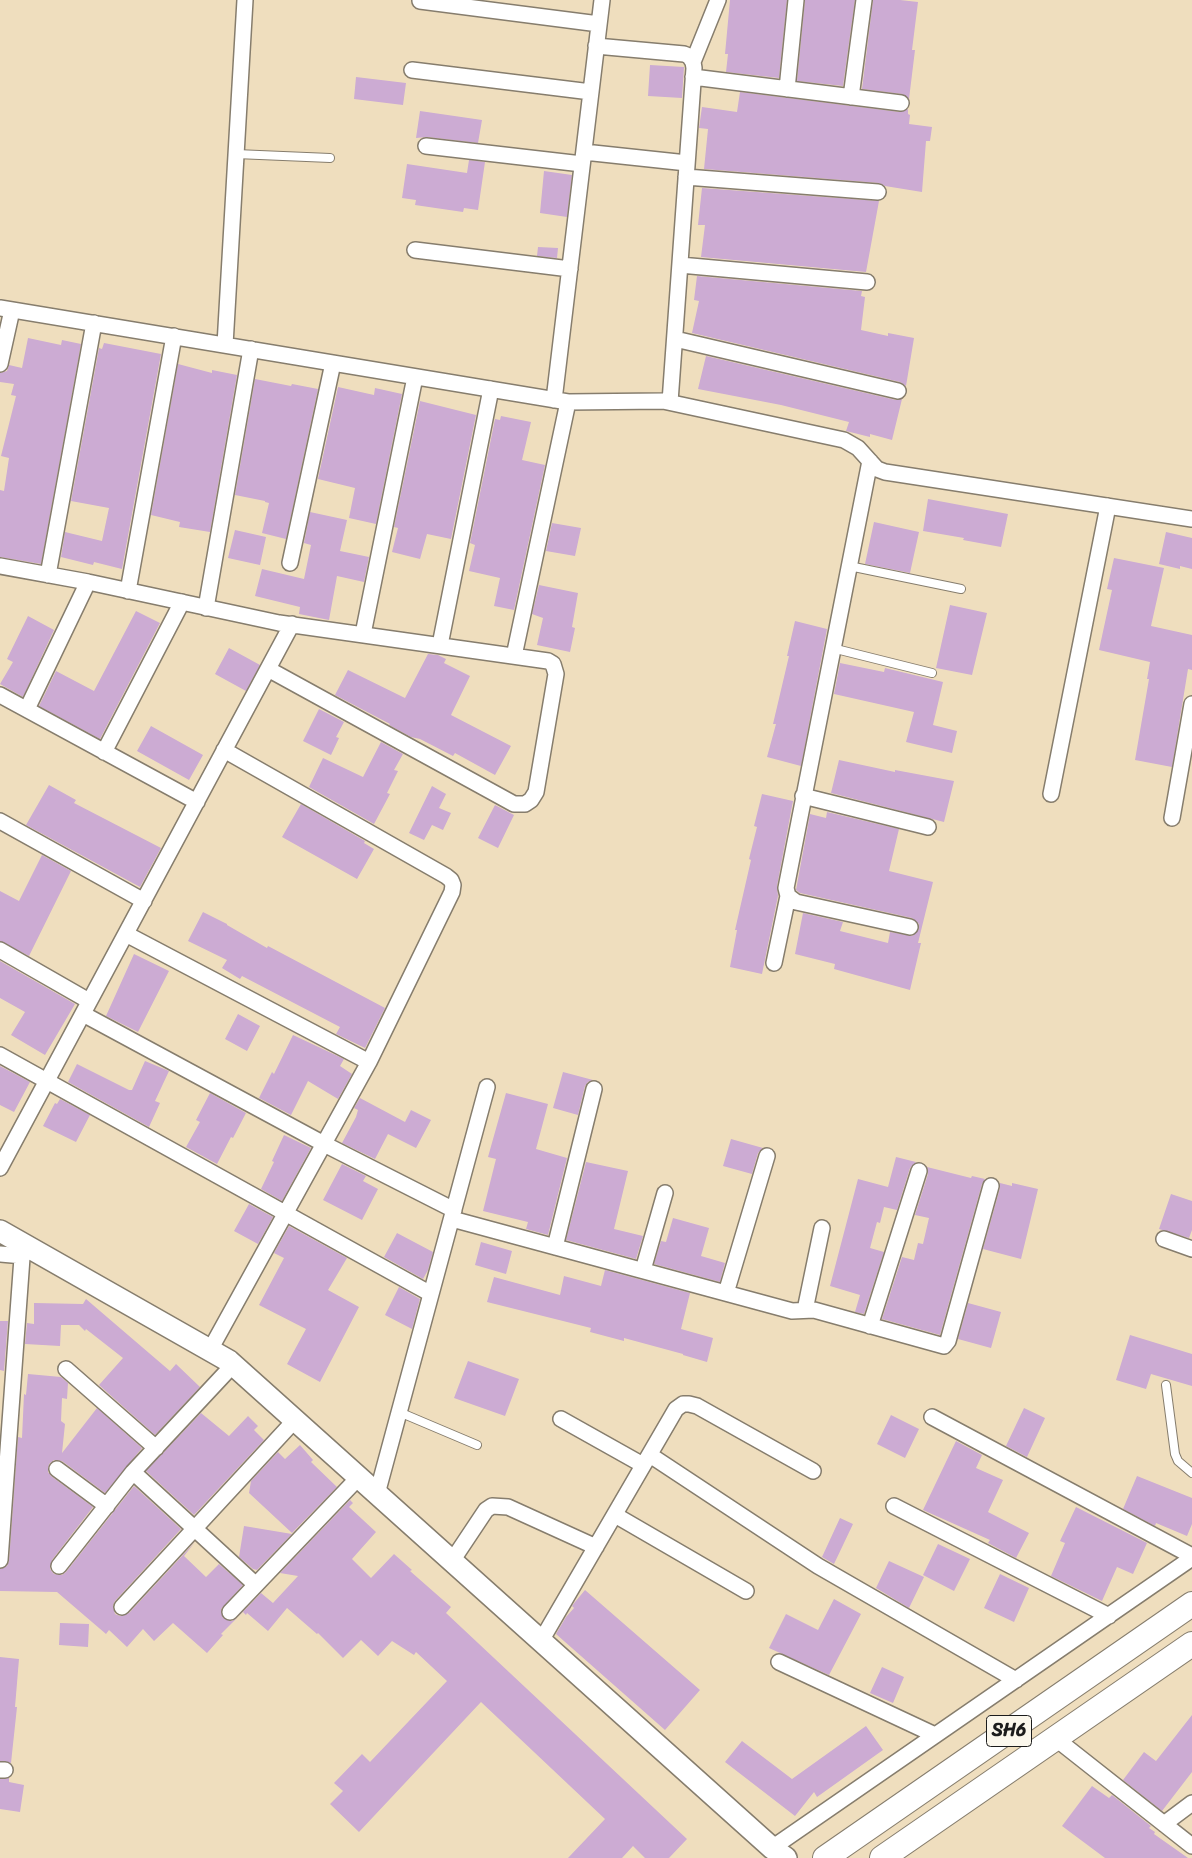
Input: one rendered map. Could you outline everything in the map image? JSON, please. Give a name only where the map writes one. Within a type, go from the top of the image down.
[{"type":"main road","name":"SH6","points":[[826,1858],[1192,1604]]},
{"type":"main road","name":"SH6","points":[[882,1858],[1192,1644]]},
{"type":"street","points":[[226,345],[245,0]]},
{"type":"street","points":[[514,656],[561,401],[570,269],[602,0]]},
{"type":"street","points":[[670,402],[693,62],[718,0]]},
{"type":"street","points":[[787,89],[796,0]]},
{"type":"street","points":[[851,97],[864,0]]},
{"type":"street","points":[[420,1],[599,24]]},
{"type":"street","points":[[596,46],[684,54],[693,62]]},
{"type":"street","points":[[412,70],[591,92]]},
{"type":"street","points":[[693,78],[901,103]]},
{"type":"street","points":[[426,146],[583,158],[878,192]]},
{"type":"street","points":[[415,250],[570,269]]},
{"type":"street","points":[[680,265],[867,282]]},
{"type":"street","points":[[0,364],[6,309],[561,401],[653,400],[670,402],[844,440],[858,448],[877,469],[885,472],[1192,518]]},
{"type":"street","points":[[48,575],[94,323]]},
{"type":"street","points":[[128,590],[174,336]]},
{"type":"street","points":[[674,339],[898,391]]},
{"type":"street","points":[[206,608],[251,349]]},
{"type":"street","points":[[290,563],[332,363]]},
{"type":"street","points":[[363,634],[415,377]]},
{"type":"street","points":[[440,646],[491,389]]},
{"type":"street","points":[[774,963],[788,896],[786,881],[870,461]]},
{"type":"street","points":[[1050,794],[1108,506]]},
{"type":"street","points":[[0,566],[292,624],[548,661],[556,668],[536,792],[531,800],[525,804],[514,804],[268,669]]},
{"type":"street","points":[[27,710],[88,582]]},
{"type":"street","points":[[104,752],[182,602]]},
{"type":"street","points":[[0,1168],[292,624]]},
{"type":"street","points":[[0,695],[196,802]]},
{"type":"street","points":[[1172,818],[1192,704]]},
{"type":"street","points":[[210,1350],[369,1062],[452,892],[453,885],[451,880],[224,750]]},
{"type":"street","points":[[803,796],[928,827]]},
{"type":"street","points":[[0,821],[144,901]]},
{"type":"street","points":[[788,896],[796,902],[910,928]]},
{"type":"street","points":[[126,934],[369,1062]]},
{"type":"street","points":[[0,950],[86,1007],[324,1144],[453,1214],[555,1246],[792,1311],[814,1310],[941,1346],[947,1345],[990,1186]]},
{"type":"street","points":[[0,1055],[431,1294]]},
{"type":"street","points":[[377,1494],[487,1088]]},
{"type":"street","points":[[555,1246],[594,1089]]},
{"type":"street","points":[[726,1293],[767,1156]]},
{"type":"street","points":[[870,1326],[919,1171]]},
{"type":"street","points":[[643,1270],[665,1193]]},
{"type":"street","points":[[806,1310],[822,1228]]},
{"type":"street","points":[[0,1231],[23,1250],[210,1350],[233,1365],[779,1853],[935,1735],[1192,1557],[932,1417]]},
{"type":"street","points":[[1164,1239],[1192,1249]]},
{"type":"street","points":[[0,1254],[23,1250]]},
{"type":"street","points":[[0,1560],[23,1250]]},
{"type":"street","points":[[59,1566],[133,1472],[233,1365]]},
{"type":"street","points":[[66,1369],[156,1448]]},
{"type":"street","points":[[542,1641],[676,1409],[682,1404],[697,1406],[813,1472]]},
{"type":"street","points":[[561,1419],[647,1460],[818,1566],[1016,1680]]},
{"type":"street","points":[[122,1607],[295,1420]]},
{"type":"street","points":[[57,1468],[107,1506]]},
{"type":"street","points":[[133,1472],[256,1585]]},
{"type":"street","points":[[230,1612],[359,1477]]},
{"type":"street","points":[[452,1560],[486,1510],[492,1506],[508,1507],[596,1547]]},
{"type":"street","points":[[894,1506],[1108,1616]]},
{"type":"street","points":[[615,1515],[746,1591]]},
{"type":"street","points":[[779,1662],[935,1735]]},
{"type":"street","points":[[1055,1738],[1192,1846]]},
{"type":"street","points":[[1164,1824],[1192,1804]]},
{"type":"lane","points":[[236,154],[330,158]]},
{"type":"lane","points":[[849,566],[961,589]]},
{"type":"lane","points":[[832,648],[932,673]]},
{"type":"lane","points":[[1166,1385],[1175,1454],[1178,1462],[1192,1473]]},
{"type":"lane","points":[[399,1412],[477,1445]]},
{"type":"building","points":[[730,0],[787,0],[779,78],[726,72],[728,54],[725,54]]},
{"type":"building","points":[[805,0],[855,0],[843,86],[797,81]]},
{"type":"building","points":[[873,0],[918,2],[912,50],[915,50],[909,99],[902,94],[862,89]]},
{"type":"building","points":[[650,65],[684,67],[682,98],[648,96]]},
{"type":"building","points":[[356,77],[406,83],[403,105],[354,99]]},
{"type":"building","points":[[740,92],[900,112],[908,109],[908,114],[910,115],[909,124],[932,127],[930,141],[926,141],[922,192],[885,186],[879,183],[704,169],[708,129],[699,128],[702,107],[737,112]]},
{"type":"building","points":[[420,111],[482,120],[478,143],[427,137],[416,138]]},
{"type":"building","points":[[469,160],[485,162],[478,210],[464,208],[463,212],[415,205],[416,200],[402,198],[407,164],[467,173]]},
{"type":"building","points":[[544,171],[572,175],[567,217],[540,213]]},
{"type":"building","points":[[702,188],[879,201],[866,272],[701,257],[705,225],[698,225]]},
{"type":"building","points":[[538,247],[558,248],[557,258],[537,256]]},
{"type":"building","points":[[697,276],[862,291],[861,296],[865,297],[861,330],[888,336],[888,333],[914,338],[906,386],[900,382],[692,333],[699,301],[694,300]]},
{"type":"building","points":[[28,338],[61,345],[62,340],[81,344],[41,564],[0,557],[0,490],[4,491],[9,458],[1,456],[16,396],[11,395],[14,384],[0,382],[0,373],[7,371],[9,365],[22,368]]},
{"type":"building","points":[[104,343],[161,354],[122,569],[94,562],[93,565],[61,557],[65,532],[102,541],[109,508],[71,501],[99,348],[102,349]]},
{"type":"building","points":[[706,356],[896,400],[902,399],[892,440],[870,434],[870,437],[846,431],[849,422],[781,405],[698,389]]},
{"type":"building","points":[[178,364],[212,373],[212,370],[237,375],[210,532],[179,527],[180,522],[151,515]]},
{"type":"building","points":[[255,379],[318,389],[286,539],[262,533],[269,503],[235,495]]},
{"type":"building","points":[[338,387],[374,395],[375,388],[402,394],[376,524],[349,518],[355,488],[318,479]]},
{"type":"building","points":[[420,401],[476,415],[451,539],[427,534],[420,559],[392,552],[398,528],[394,527]]},
{"type":"building","points":[[501,416],[531,422],[522,460],[545,465],[514,610],[494,606],[500,578],[469,571],[475,545],[470,543],[495,419],[500,420]]},
{"type":"building","points":[[928,499],[1008,514],[1001,547],[923,531]]},
{"type":"building","points":[[310,512],[347,520],[340,551],[369,557],[364,582],[337,576],[329,620],[299,614],[300,607],[255,596],[262,569],[304,579],[311,545],[304,543]]},
{"type":"building","points":[[874,522],[919,532],[910,573],[865,564]]},
{"type":"building","points":[[552,523],[581,528],[575,556],[546,551]]},
{"type":"building","points":[[235,530],[266,537],[260,565],[228,558]]},
{"type":"building","points":[[1166,532],[1192,538],[1192,569],[1180,566],[1180,569],[1159,564]]},
{"type":"building","points":[[1114,558],[1164,568],[1151,626],[1192,635],[1192,670],[1188,669],[1172,767],[1135,760],[1149,679],[1147,679],[1150,662],[1099,650],[1112,590],[1107,589]]},
{"type":"building","points":[[539,585],[578,593],[572,627],[575,628],[570,652],[537,645],[543,618],[532,614]]},
{"type":"building","points":[[950,605],[987,613],[972,675],[936,668]]},
{"type":"building","points":[[136,611],[160,623],[100,739],[39,706],[56,671],[94,691]]},
{"type":"building","points":[[28,616],[54,630],[23,697],[0,684],[13,662],[7,659]]},
{"type":"building","points":[[795,621],[827,629],[801,766],[767,757],[776,724],[773,724]]},
{"type":"building","points":[[229,648],[260,665],[246,691],[215,674]]},
{"type":"building","points":[[428,654],[438,655],[446,659],[444,663],[470,676],[451,715],[511,746],[495,775],[455,753],[453,756],[420,739],[411,737],[335,695],[348,670],[405,698]]},
{"type":"building","points":[[840,663],[884,672],[885,668],[943,682],[933,725],[957,731],[952,753],[906,742],[914,712],[834,694]]},
{"type":"building","points":[[319,709],[344,722],[336,737],[339,738],[331,755],[303,741]]},
{"type":"building","points":[[151,726],[203,755],[189,780],[137,751]]},
{"type":"building","points":[[381,742],[403,754],[394,770],[398,771],[387,793],[390,794],[374,824],[309,787],[323,758],[363,777]]},
{"type":"building","points":[[839,760],[895,772],[895,770],[954,781],[944,822],[831,793]]},
{"type":"building","points":[[49,785],[76,800],[74,803],[161,848],[140,887],[26,825]]},
{"type":"building","points":[[432,786],[446,794],[439,808],[451,813],[443,830],[432,825],[424,840],[409,833]]},
{"type":"building","points":[[762,794],[793,801],[777,886],[778,896],[762,974],[730,967],[737,930],[735,930],[757,827],[754,826]]},
{"type":"building","points":[[301,804],[365,841],[364,843],[374,849],[357,879],[282,837]]},
{"type":"building","points":[[495,805],[514,815],[498,848],[478,838]]},
{"type":"building","points":[[827,812],[899,829],[889,871],[933,882],[918,943],[921,943],[910,990],[834,969],[835,964],[795,954],[803,913],[843,922],[840,931],[888,943],[890,932],[912,936],[919,929],[919,924],[912,918],[800,893],[796,890],[810,814],[826,818]]},
{"type":"building","points":[[42,855],[71,871],[29,956],[0,941],[0,891],[19,901]]},
{"type":"building","points":[[203,912],[267,948],[268,946],[385,1008],[365,1048],[336,1034],[340,1027],[242,976],[240,979],[222,968],[227,960],[188,941]]},
{"type":"building","points":[[134,954],[169,971],[138,1032],[106,1016]]},
{"type":"building","points":[[0,961],[75,1004],[45,1055],[11,1035],[25,1012],[0,998]]},
{"type":"building","points":[[238,1014],[260,1026],[247,1051],[225,1039]]},
{"type":"building","points":[[293,1035],[344,1059],[340,1066],[352,1074],[338,1099],[308,1081],[291,1115],[259,1098],[272,1072],[274,1074]]},
{"type":"building","points":[[145,1061],[169,1071],[155,1101],[160,1103],[149,1127],[68,1082],[77,1064],[132,1090]]},
{"type":"building","points":[[0,1066],[30,1082],[14,1112],[0,1105]]},
{"type":"building","points":[[563,1072],[593,1080],[585,1086],[578,1115],[553,1108]]},
{"type":"building","points":[[210,1093],[246,1113],[217,1164],[186,1147],[200,1122],[196,1120]]},
{"type":"building","points":[[506,1093],[548,1104],[536,1149],[567,1158],[548,1235],[526,1229],[528,1222],[483,1211],[496,1159],[488,1157]]},
{"type":"building","points":[[360,1098],[405,1122],[411,1110],[431,1120],[416,1148],[388,1134],[375,1159],[342,1143],[356,1117],[358,1110],[354,1108]]},
{"type":"building","points":[[60,1099],[90,1115],[76,1142],[43,1126],[55,1103],[57,1104]]},
{"type":"building","points":[[284,1135],[311,1148],[282,1201],[261,1189]]},
{"type":"building","points":[[731,1139],[763,1148],[758,1153],[752,1174],[723,1166]]},
{"type":"building","points":[[896,1157],[916,1162],[910,1168],[897,1210],[884,1207],[880,1223],[877,1222],[870,1248],[884,1252],[864,1314],[855,1312],[860,1295],[830,1286],[858,1179],[888,1187]]},
{"type":"building","points":[[586,1162],[628,1171],[614,1229],[643,1236],[636,1259],[566,1240]]},
{"type":"building","points":[[342,1164],[366,1176],[363,1181],[378,1189],[362,1220],[323,1200]]},
{"type":"building","points":[[927,1167],[971,1178],[972,1176],[985,1179],[940,1335],[882,1319],[902,1257],[914,1260],[918,1243],[923,1244],[929,1218],[915,1215],[928,1174]]},
{"type":"building","points":[[1000,1183],[1012,1186],[1012,1183],[1038,1189],[1021,1259],[983,1249]]},
{"type":"building","points":[[1171,1194],[1192,1201],[1192,1230],[1189,1238],[1159,1229]]},
{"type":"building","points":[[249,1204],[273,1217],[258,1244],[234,1231]]},
{"type":"building","points":[[673,1218],[709,1228],[701,1256],[725,1263],[720,1282],[654,1264],[661,1241],[666,1242]]},
{"type":"building","points":[[289,1226],[347,1258],[328,1290],[359,1307],[320,1382],[287,1364],[306,1329],[259,1305],[284,1258],[274,1253]]},
{"type":"building","points":[[397,1233],[433,1252],[428,1270],[423,1279],[384,1257]]},
{"type":"building","points":[[481,1242],[512,1251],[506,1274],[475,1265]]},
{"type":"building","points":[[605,1270],[690,1293],[681,1329],[713,1338],[707,1362],[624,1338],[624,1341],[590,1332],[591,1328],[487,1302],[494,1277],[560,1295],[564,1276],[601,1286]]},
{"type":"building","points":[[399,1287],[420,1299],[412,1329],[385,1315]]},
{"type":"building","points":[[86,1299],[170,1371],[176,1364],[200,1387],[155,1435],[99,1385],[123,1358],[86,1329],[85,1331],[79,1325],[61,1325],[60,1346],[25,1344],[27,1323],[34,1324],[34,1303],[83,1304]]},
{"type":"building","points":[[968,1303],[1001,1312],[991,1348],[958,1339]]},
{"type":"building","points":[[0,1321],[8,1321],[4,1371],[0,1370]]},
{"type":"building","points":[[1130,1335],[1192,1354],[1192,1386],[1151,1374],[1146,1389],[1116,1380]]},
{"type":"building","points":[[468,1361],[519,1379],[505,1416],[454,1398]]},
{"type":"building","points":[[28,1374],[61,1377],[68,1383],[67,1399],[62,1398],[61,1421],[65,1424],[62,1453],[97,1408],[142,1448],[105,1493],[62,1461],[54,1460],[49,1464],[48,1472],[51,1476],[93,1507],[52,1560],[50,1569],[54,1574],[62,1575],[66,1572],[134,1486],[181,1529],[115,1601],[113,1605],[115,1614],[120,1616],[129,1613],[195,1542],[184,1556],[206,1577],[219,1564],[243,1585],[221,1609],[223,1618],[232,1621],[237,1618],[221,1634],[223,1635],[207,1653],[173,1623],[154,1641],[143,1629],[127,1647],[109,1630],[106,1634],[57,1592],[0,1591],[0,1569],[7,1566],[9,1561],[18,1437],[22,1438],[24,1394],[26,1395]]},
{"type":"building","points":[[1024,1408],[1045,1418],[1027,1457],[1006,1446]]},
{"type":"building","points":[[201,1413],[229,1436],[248,1416],[258,1426],[254,1430],[264,1440],[194,1515],[146,1471]]},
{"type":"building","points":[[891,1415],[919,1429],[905,1458],[877,1444]]},
{"type":"building","points":[[956,1441],[982,1455],[976,1468],[1003,1480],[988,1512],[1029,1533],[1016,1558],[988,1543],[990,1540],[923,1510]]},
{"type":"building","points":[[300,1445],[313,1460],[311,1462],[337,1487],[292,1533],[249,1493],[251,1481],[278,1452],[285,1459]]},
{"type":"building","points":[[1137,1476],[1192,1498],[1192,1524],[1187,1536],[1156,1523],[1155,1526],[1123,1509]]},
{"type":"building","points":[[350,1500],[353,1503],[349,1507],[376,1532],[352,1559],[371,1578],[394,1554],[412,1570],[410,1571],[451,1607],[446,1613],[687,1839],[669,1858],[645,1858],[633,1846],[622,1858],[568,1858],[605,1819],[481,1702],[359,1832],[330,1804],[343,1791],[334,1783],[362,1754],[370,1762],[447,1681],[416,1652],[414,1655],[392,1641],[378,1656],[361,1640],[343,1658],[318,1633],[287,1608],[268,1631],[247,1613],[246,1615],[243,1612],[237,1618],[261,1593],[273,1603],[298,1576],[280,1573]]},
{"type":"building","points":[[1076,1507],[1147,1543],[1133,1574],[1117,1567],[1102,1601],[1051,1576],[1065,1543],[1060,1541]]},
{"type":"building","points":[[840,1518],[853,1524],[834,1564],[822,1557]]},
{"type":"building","points":[[244,1526],[292,1534],[257,1570],[253,1569],[239,1557]]},
{"type":"building","points":[[938,1544],[970,1559],[954,1591],[923,1575]]},
{"type":"building","points":[[889,1561],[924,1577],[909,1608],[876,1588]]},
{"type":"building","points":[[1000,1574],[1029,1588],[1014,1622],[984,1608]]},
{"type":"building","points":[[585,1590],[700,1690],[665,1730],[556,1634],[574,1608],[572,1606]]},
{"type":"building","points":[[834,1599],[861,1614],[829,1675],[769,1648],[786,1614],[818,1630]]},
{"type":"building","points":[[60,1623],[89,1624],[88,1647],[59,1645]]},
{"type":"building","points":[[0,1657],[19,1659],[15,1707],[17,1707],[11,1763],[0,1761]]},
{"type":"building","points":[[882,1667],[904,1677],[893,1703],[870,1693]]},
{"type":"building","points":[[1192,1715],[1192,1772],[1162,1811],[1123,1780],[1144,1752],[1156,1761]]},
{"type":"building","points":[[866,1726],[883,1750],[817,1797],[814,1792],[795,1816],[725,1762],[742,1741],[792,1779]]},
{"type":"building","points":[[9,1778],[9,1782],[24,1785],[20,1812],[0,1809],[0,1779]]},
{"type":"building","points":[[1092,1786],[1109,1798],[1112,1795],[1151,1826],[1149,1828],[1155,1832],[1154,1834],[1188,1858],[1105,1858],[1062,1826]]}]
